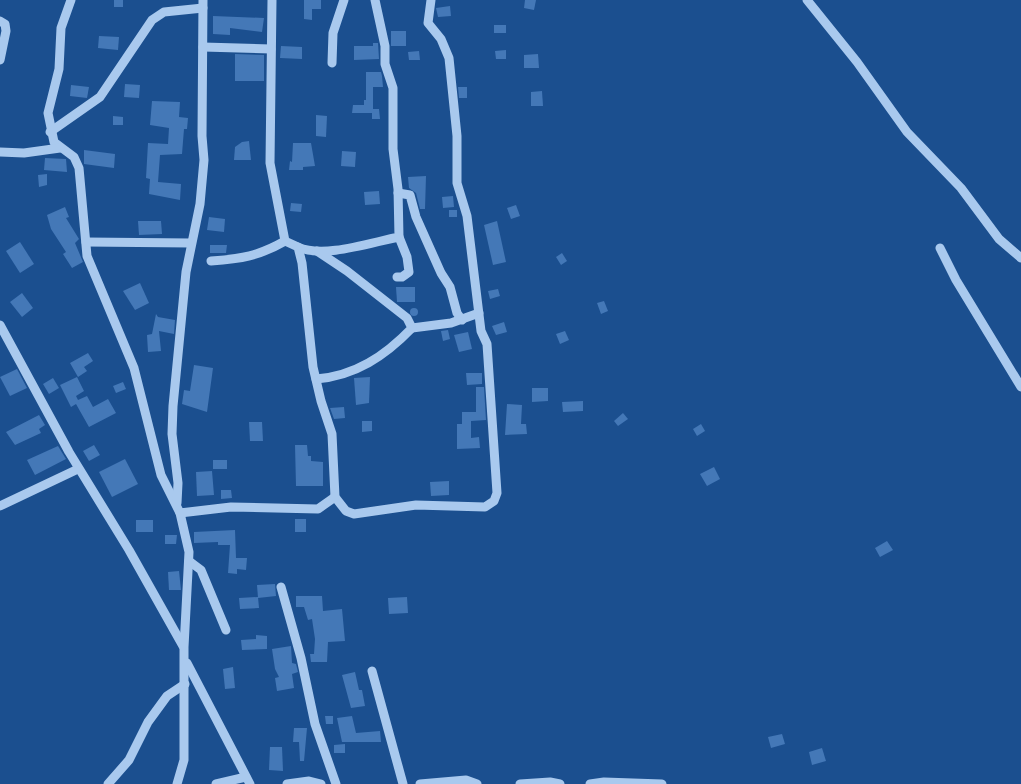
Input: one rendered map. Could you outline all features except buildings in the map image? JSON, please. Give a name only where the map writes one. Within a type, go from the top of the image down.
[{"type":"street","points":[[71,0],[62,28],[59,69],[48,113],[50,132],[54,142],[74,157],[79,168],[86,242],[92,270],[134,368],[161,475],[177,503],[180,513],[189,561],[185,594],[184,760],[177,784]]},
{"type":"street","points":[[272,0],[270,163],[285,241]]},
{"type":"street","points":[[332,63],[333,33],[344,0]]},
{"type":"street","points":[[375,0],[385,46],[386,64],[393,88],[393,149],[398,193],[399,237],[410,266],[409,272],[402,277],[397,277]]},
{"type":"street","points":[[298,247],[305,284],[316,379],[332,434],[335,497],[346,511],[354,514],[416,505],[486,507],[494,501],[497,494],[487,344],[481,331],[466,216],[457,183],[457,136],[448,58],[441,39],[428,23],[430,0]]},
{"type":"street","points":[[807,0],[857,62],[907,132],[961,188],[999,240],[1021,258]]},
{"type":"street","points":[[50,132],[100,97],[152,20],[164,12],[203,4],[202,136],[204,160],[200,204],[186,272],[173,406],[172,434],[178,483],[177,503]]},
{"type":"street","points":[[0,21],[5,24],[6,31],[0,60]]},
{"type":"street","points":[[203,47],[270,50]]},
{"type":"street","points":[[0,152],[24,153],[60,148]]},
{"type":"street","points":[[398,193],[410,196],[416,217],[440,273],[450,287],[457,313],[462,320]]},
{"type":"street","points":[[285,241],[307,251],[317,251],[338,250],[399,237]]},
{"type":"street","points":[[211,261],[250,257],[265,253],[285,241]]},
{"type":"street","points":[[86,242],[191,243]]},
{"type":"street","points":[[940,248],[956,280],[1021,387]]},
{"type":"street","points":[[317,251],[347,270],[407,318],[412,328]]},
{"type":"street","points":[[316,379],[330,378],[372,363],[412,328],[462,320],[479,313]]},
{"type":"street","points":[[0,325],[78,469],[129,550],[184,647]]},
{"type":"street","points":[[0,506],[78,469]]},
{"type":"street","points":[[180,513],[231,507],[318,509],[335,497]]},
{"type":"street","points":[[189,561],[201,570],[226,630]]},
{"type":"street","points":[[281,587],[303,664],[315,724],[336,784]]},
{"type":"street","points":[[185,661],[248,780],[216,784]]},
{"type":"street","points":[[372,671],[403,784]]},
{"type":"street","points":[[108,784],[129,760],[148,722],[167,696],[185,684]]},
{"type":"street","points":[[420,784],[466,780],[477,784]]},
{"type":"street","points":[[287,784],[309,781],[321,784]]},
{"type":"street","points":[[520,784],[550,782],[560,784]]},
{"type":"street","points":[[590,784],[604,782],[662,784]]}]
